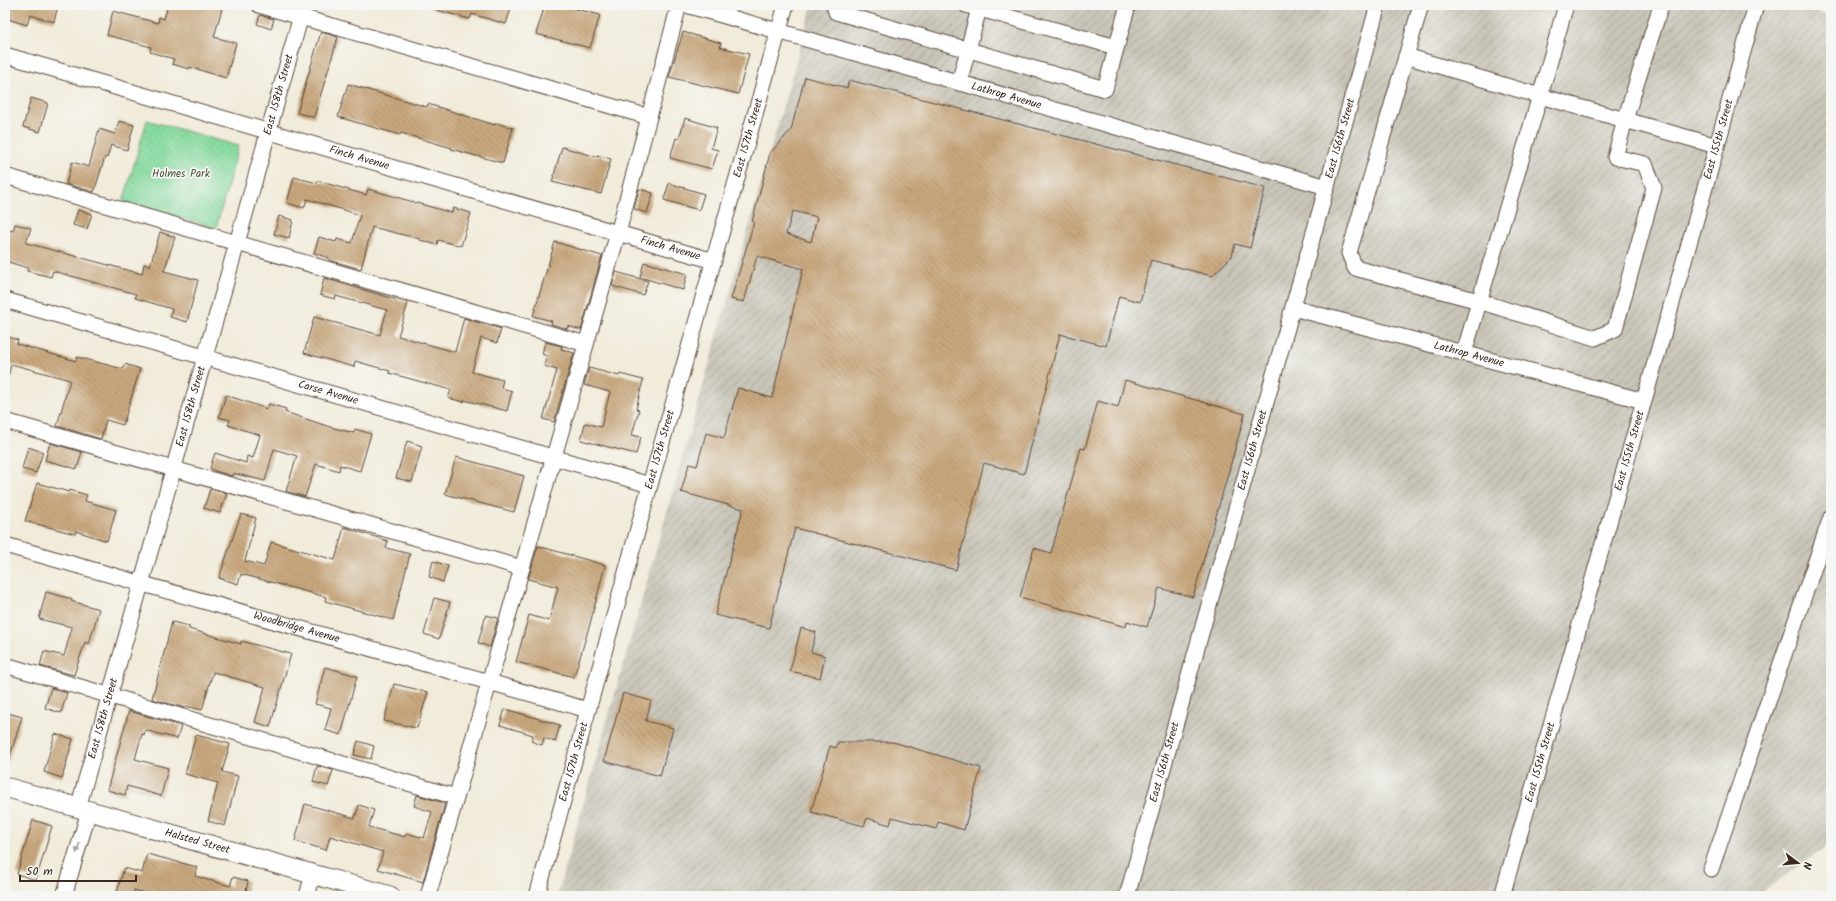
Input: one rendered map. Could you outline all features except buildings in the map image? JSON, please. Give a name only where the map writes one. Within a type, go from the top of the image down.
[{"type":"main road","name":"Halsted Street","points":[[5,787],[390,896]]},
{"type":"street","points":[[259,5],[302,11],[649,117]]},
{"type":"street","points":[[428,896],[618,233],[679,5]]},
{"type":"street","name":"Lathrop Avenue","points":[[686,5],[1327,187]]},
{"type":"street","name":"East 157th Street","points":[[537,896],[650,485],[786,5]]},
{"type":"street","points":[[834,5],[836,12],[1105,89],[1116,47],[1124,6]]},
{"type":"street","name":"East 156th Street","points":[[1127,896],[1378,5]]},
{"type":"street","points":[[1421,5],[1349,253],[1355,268],[1479,302],[1595,338],[1615,329],[1654,188],[1645,164],[1615,157],[1661,5]]},
{"type":"street","points":[[1464,353],[1566,5]]},
{"type":"street","name":"East 155th Street","points":[[1502,896],[1718,146],[1756,5]]},
{"type":"street","points":[[959,83],[969,50],[975,6],[1116,47]]},
{"type":"street","name":"East 158th Street","points":[[64,896],[110,695],[206,358],[302,11]]},
{"type":"street","name":"Finch Avenue","points":[[5,55],[714,261]]},
{"type":"street","points":[[1406,56],[1540,96],[1718,146]]},
{"type":"street","points":[[5,176],[238,242],[586,344]]},
{"type":"street","name":"Carse Avenue","points":[[5,300],[650,485]]},
{"type":"street","name":"Lathrop Avenue","points":[[1293,308],[1644,401]]},
{"type":"street","points":[[5,421],[522,568]]},
{"type":"street","points":[[1711,869],[1831,518]]},
{"type":"street","name":"Woodbridge Avenue","points":[[5,545],[588,710]]},
{"type":"street","points":[[5,665],[456,797]]},
{"type":"street","points":[[307,896],[312,874]]},
{"type":"shaded area","points":[[812,5],[1811,5],[1831,21],[1831,843],[1757,896],[557,896]]},
{"type":"green space","name":"Holmes Park","points":[[147,120],[239,146],[216,228],[123,202]]}]
